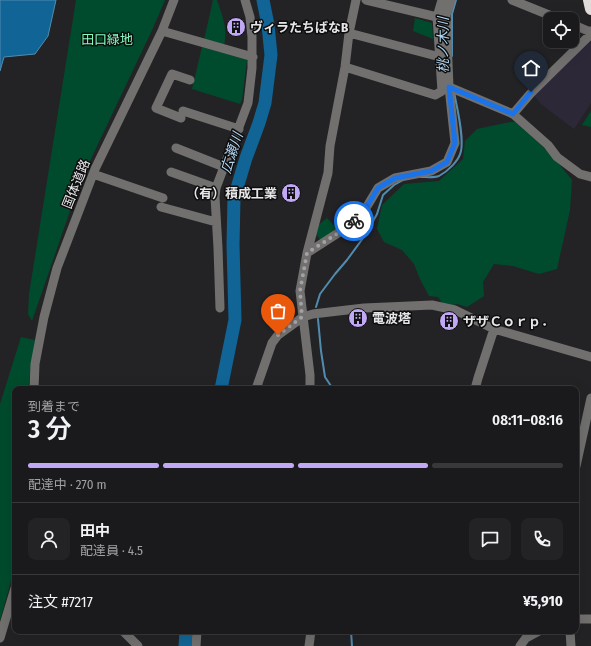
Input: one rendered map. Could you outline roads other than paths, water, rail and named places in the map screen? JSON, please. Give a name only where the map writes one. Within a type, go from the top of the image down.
[{"type":"highway","points":[[589,0],[591,9]]},
{"type":"street","name":"国体道路","points":[[34,386],[35,364],[44,317],[55,275],[93,174],[162,30],[174,0]]},
{"type":"street","points":[[220,308],[215,197],[216,188],[248,103],[253,57],[250,17],[245,0]]},
{"type":"street","points":[[310,386],[300,291],[307,253],[328,173],[330,146],[356,0]]},
{"type":"street","points":[[366,0],[437,17]]},
{"type":"street","points":[[345,68],[435,95],[442,92],[437,17],[442,0]]},
{"type":"street","points":[[307,253],[349,226],[366,208],[378,188],[395,178],[431,171],[447,162],[455,143],[449,87],[446,14],[451,0]]},
{"type":"street","points":[[512,0],[543,13]]},
{"type":"street","points":[[579,27],[588,31],[591,30]]},
{"type":"street","points":[[162,30],[253,57]]},
{"type":"street","points":[[349,33],[440,57]]},
{"type":"street","points":[[513,114],[531,92],[591,34]]},
{"type":"street","points":[[190,80],[172,74],[156,108],[239,129]]},
{"type":"street","points":[[449,87],[513,114],[548,145],[557,157],[580,174],[591,177]]},
{"type":"street","points":[[176,148],[224,167]]},
{"type":"street","points":[[171,172],[216,188]]},
{"type":"street","points":[[93,174],[162,203],[216,222]]},
{"type":"street","points":[[257,386],[272,343],[278,335],[302,317],[313,314],[364,308],[432,305],[455,310],[494,329],[591,357]]},
{"type":"street","points":[[476,386],[494,329]]},
{"type":"street","points":[[579,452],[591,398]]},
{"type":"street","points":[[0,638],[12,598]]},
{"type":"street","points":[[579,619],[591,619]]},
{"type":"street","points":[[126,634],[138,646]]},
{"type":"street","points":[[196,646],[197,634]]},
{"type":"street","points":[[309,646],[311,634]]},
{"type":"street","points":[[520,646],[523,634]]},
{"type":"street","points":[[570,634],[571,646]]},
{"type":"water","points":[[0,0],[56,0],[48,36],[35,54],[4,57],[0,71]]},
{"type":"waterway","name":"広瀬川","points":[[222,386],[235,320],[233,245],[234,198],[265,103],[271,55],[268,25],[263,0]]},
{"type":"waterway","name":"桃ノ木川","points":[[452,56],[452,14],[456,0]]},
{"type":"waterway","name":"桃ノ木川","points":[[421,177],[439,176],[453,165],[460,155],[462,145],[461,130],[454,92]]},
{"type":"waterway","name":"桃ノ木川","points":[[316,307],[320,294],[366,234],[377,214],[383,195],[394,185],[403,180]]},
{"type":"waterway","name":"桃ノ木川","points":[[318,319],[325,377],[331,386]]},
{"type":"waterway","name":"広瀬川","points":[[185,646],[186,634]]},
{"type":"waterway","name":"桃ノ木川","points":[[351,634],[352,646]]},
{"type":"place","name":"ヴィラたちばなB","points":[[236,27]]},
{"type":"place","name":"（有）積成工業","points":[[291,193]]},
{"type":"place","name":"電波塔","points":[[358,318]]},
{"type":"place","name":"ザザＣｏｒｐ．","points":[[449,321]]},
{"type":"park label","name":"田口緑地","points":[[107,39]]}]
